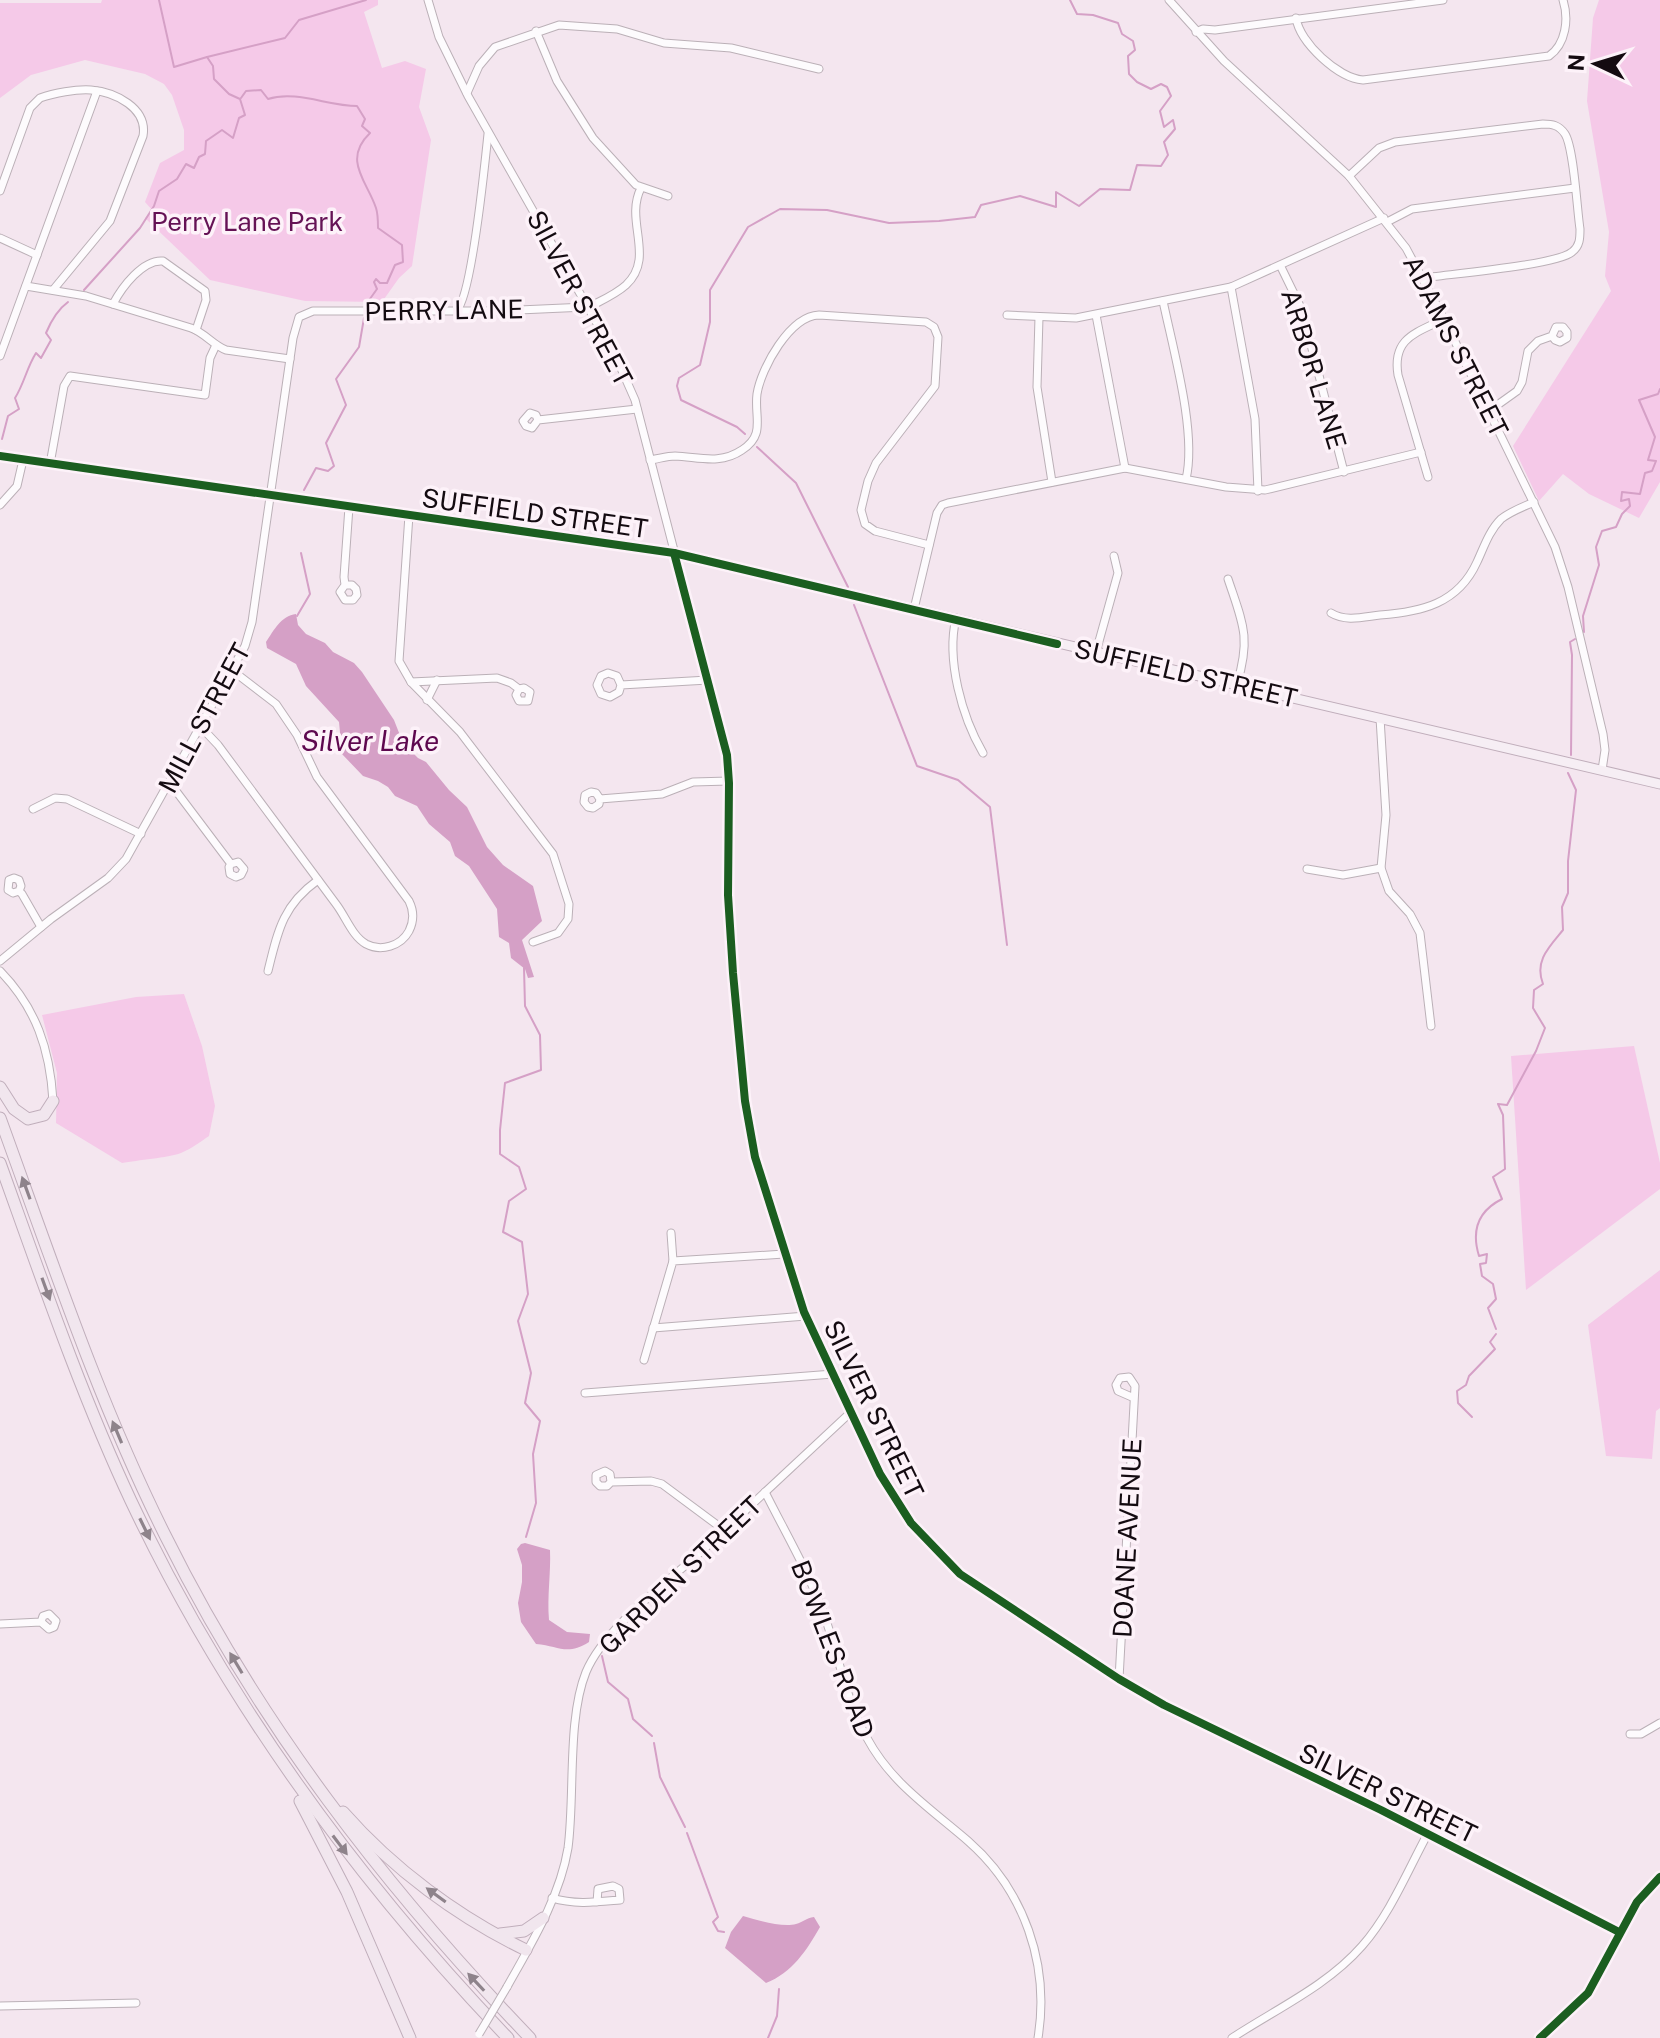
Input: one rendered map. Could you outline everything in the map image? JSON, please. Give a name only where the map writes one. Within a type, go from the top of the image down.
[{"type":"highway","points":[[0,1087],[14,1109],[28,1119],[44,1115],[53,1101]]},
{"type":"highway","points":[[0,1118],[94,1375],[123,1446],[182,1568],[259,1700],[316,1786],[443,1946],[530,2038]]},
{"type":"highway","points":[[0,1163],[78,1376],[124,1486],[185,1607],[308,1802],[365,1877],[442,1968],[508,2038]]},
{"type":"highway","points":[[259,1700],[331,1798],[365,1835],[434,1894],[483,1927],[526,1950]]},
{"type":"highway","points":[[265,1738],[332,1862],[410,2038]]},
{"type":"highway","points":[[483,1927],[499,1934],[512,1934],[528,1930],[543,1918]]},
{"type":"highway","points":[[394,2001],[417,2038]]},
{"type":"main road","name":"SUFFIELD STREET","points":[[0,456],[674,553],[1660,784]]},
{"type":"street","name":"SILVER STREET","points":[[428,0],[439,37],[467,93],[627,380],[637,409],[724,740],[729,781],[728,895],[745,1101],[760,1174],[806,1316],[892,1496],[914,1527],[947,1563],[1119,1679],[1185,1716],[1381,1810],[1619,1932]]},
{"type":"street","name":"ADAMS STREET","points":[[1169,0],[1224,61],[1349,176],[1385,220],[1423,278],[1555,547],[1568,587],[1603,734],[1605,750],[1602,770]]},
{"type":"street","points":[[1196,32],[1443,0]]},
{"type":"street","points":[[1296,18],[1301,36],[1333,67],[1349,78],[1363,80],[1549,56],[1559,45],[1563,34],[1566,17],[1563,0]]},
{"type":"street","points":[[467,93],[479,66],[491,50],[559,25],[606,27],[664,43],[731,48],[819,69]]},
{"type":"street","points":[[1207,42],[1215,30]]},
{"type":"street","points":[[536,31],[557,81],[585,127],[631,180],[641,188],[668,196]]},
{"type":"street","points":[[0,191],[34,103],[48,95],[97,91],[135,108],[142,118],[143,136],[110,221],[53,290]]},
{"type":"street","points":[[0,356],[97,91]]},
{"type":"street","points":[[1349,176],[1381,147],[1392,142],[1547,124],[1559,127],[1567,137],[1580,234],[1578,244],[1571,253],[1551,260],[1423,278]]},
{"type":"street","points":[[457,310],[462,305],[468,274],[488,134]]},
{"type":"street","points":[[587,307],[624,287],[637,269],[641,245],[634,210],[641,188]]},
{"type":"street","points":[[1007,315],[1076,318],[1231,287],[1412,209],[1575,188]]},
{"type":"street","points":[[0,238],[37,255]]},
{"type":"street","points":[[113,304],[148,263],[166,261],[205,291],[206,300],[196,330]]},
{"type":"street","name":"ARBOR LANE","points":[[1281,267],[1302,310],[1344,472]]},
{"type":"street","points":[[26,286],[113,304],[196,330],[226,350],[290,359]]},
{"type":"street","points":[[1231,287],[1255,419],[1258,491]]},
{"type":"street","points":[[1163,301],[1188,431],[1190,457],[1186,479]]},
{"type":"street","name":"PERRY LANE","points":[[302,314],[313,311],[587,307]]},
{"type":"street","name":"MILL STREET","points":[[0,961],[115,872],[141,834],[245,646],[252,622],[272,497],[296,324],[302,314]]},
{"type":"street","points":[[650,460],[672,456],[718,460],[749,445],[758,429],[757,394],[769,363],[782,341],[806,317],[819,315],[923,322],[934,327],[938,337],[935,386],[873,468],[861,513],[865,524],[875,531],[929,545]]},
{"type":"street","points":[[1096,315],[1125,468]]},
{"type":"street","points":[[1039,317],[1037,387],[1052,482]]},
{"type":"street","points":[[1428,477],[1398,375],[1397,355],[1406,340],[1444,319]]},
{"type":"street","points":[[1489,411],[1509,399],[1519,388],[1530,348],[1552,336]]},
{"type":"street","points":[[50,464],[64,386],[70,376],[205,395],[211,354],[216,345]]},
{"type":"street","points":[[538,420],[637,409]]},
{"type":"street","points":[[914,609],[941,507],[948,503],[1125,468],[1258,491],[1421,452]]},
{"type":"street","points":[[0,505],[17,486],[23,460]]},
{"type":"street","points":[[1331,613],[1344,619],[1411,612],[1439,603],[1456,591],[1470,575],[1489,536],[1501,520],[1534,502]]},
{"type":"street","points":[[345,585],[349,507]]},
{"type":"street","points":[[409,515],[398,652],[402,669],[427,700],[460,732],[553,854],[569,904],[568,919],[558,933],[533,942]]},
{"type":"street","points":[[1096,652],[1118,573],[1114,556]]},
{"type":"street","points":[[1228,579],[1245,637],[1244,661],[1237,684]]},
{"type":"street","points":[[956,618],[952,642],[961,700],[968,728],[983,753]]},
{"type":"street","points":[[201,727],[218,745],[354,932],[365,943],[386,947],[401,941],[408,933],[413,912],[406,897],[317,777],[297,735],[276,704],[233,671]]},
{"type":"street","points":[[411,682],[497,678],[519,689]]},
{"type":"street","points":[[427,700],[437,680]]},
{"type":"street","points":[[621,685],[708,680]]},
{"type":"street","points":[[1380,718],[1386,815],[1381,868],[1389,891],[1410,914],[1420,933],[1431,1026]]},
{"type":"street","points":[[600,799],[662,794],[693,782],[729,781]]},
{"type":"street","points":[[170,783],[231,864]]},
{"type":"street","points":[[33,809],[55,798],[67,799],[141,834]]},
{"type":"street","points":[[1307,869],[1343,875],[1381,868]]},
{"type":"street","points":[[268,971],[286,913],[301,893],[318,880]]},
{"type":"street","points":[[19,891],[41,927]]},
{"type":"street","points":[[0,971],[19,992],[39,1027],[49,1062],[53,1101]]},
{"type":"street","points":[[644,1360],[673,1261],[671,1233]]},
{"type":"street","points":[[673,1261],[784,1254]]},
{"type":"street","points":[[653,1328],[806,1316]]},
{"type":"street","points":[[585,1393],[833,1374]]},
{"type":"street","name":"DOANE AVENUE","points":[[1119,1679],[1134,1398]]},
{"type":"street","name":"GARDEN STREET","points":[[478,2036],[543,1918],[562,1875],[567,1850],[577,1710],[587,1671],[608,1639],[664,1583],[851,1412]]},
{"type":"street","points":[[611,1482],[651,1481],[662,1484],[724,1530]]},
{"type":"street","name":"BOWLES ROAD","points":[[765,1492],[818,1598],[850,1701],[870,1745],[907,1790],[980,1852],[1005,1882],[1019,1907],[1032,1938],[1039,1971],[1042,2003],[1038,2038]]},
{"type":"street","points":[[0,1624],[41,1622]]},
{"type":"street","points":[[1630,1734],[1641,1734],[1660,1723]]},
{"type":"street","points":[[1232,2038],[1324,1980],[1360,1948],[1386,1913],[1427,1835]]},
{"type":"street","points":[[1540,2038],[1588,1993],[1637,1902],[1660,1877]]},
{"type":"street","points":[[1653,1883],[1660,1893]]},
{"type":"street","points":[[552,1898],[567,1902],[597,1902]]},
{"type":"street","points":[[0,2006],[136,2003]]},
{"type":"green space","name":"Perry Lane Park","points":[[102,0],[378,0],[378,5],[364,12],[382,68],[405,61],[426,69],[419,107],[431,140],[412,266],[382,302],[305,301],[210,280],[145,218],[153,211],[145,202],[160,163],[184,150],[184,130],[172,95],[164,84],[145,74],[85,60],[31,75],[0,98],[0,3],[101,3]]},
{"type":"green space","points":[[1599,0],[1660,0],[1660,482],[1639,518],[1589,494],[1563,474],[1539,501],[1513,446],[1611,291],[1605,276],[1609,232],[1587,101],[1593,18]]},
{"type":"green space","points":[[184,994],[202,1046],[215,1106],[209,1136],[181,1153],[122,1163],[56,1123],[57,1073],[42,1015],[136,997]]},
{"type":"green space","points":[[1634,1046],[1660,1163],[1660,1189],[1526,1290],[1511,1056]]},
{"type":"green space","points":[[1660,1270],[1660,1408],[1656,1411],[1652,1459],[1606,1456],[1588,1325]]},
{"type":"water","name":"Silver Lake","points":[[296,614],[298,625],[306,634],[325,643],[362,672],[394,720],[403,743],[426,762],[467,807],[487,847],[503,865],[533,886],[542,921],[522,940],[534,977],[528,978],[525,969],[511,958],[509,943],[499,937],[497,909],[469,866],[455,856],[450,842],[429,824],[417,806],[395,796],[378,781],[363,776],[342,754],[339,722],[306,686],[296,664],[267,648],[266,642],[278,624]]},
{"type":"water","points":[[525,1543],[550,1550],[549,1620],[567,1632],[590,1634],[589,1642],[569,1649],[536,1644],[521,1622],[518,1603],[522,1565],[517,1549]]},
{"type":"water","points":[[743,1916],[784,1925],[814,1917],[820,1927],[791,1967],[766,1983],[725,1948],[731,1932]]},
{"type":"waterway","points":[[159,0],[174,67],[207,57]]},
{"type":"waterway","points":[[84,290],[140,228],[154,206],[159,191],[177,179],[186,164],[194,168],[199,157],[205,154],[206,141],[222,130],[233,138],[239,118],[245,115],[240,99],[229,94],[214,79],[213,66],[207,57],[285,38],[299,20],[366,0]]},
{"type":"waterway","points":[[745,434],[737,427],[681,400],[677,386],[679,378],[700,365],[710,322],[710,290],[748,227],[780,209],[827,210],[889,223],[975,217],[981,205],[1020,196],[1056,207],[1056,192],[1079,206],[1100,189],[1130,190],[1137,165],[1161,166],[1168,155],[1164,142],[1175,129],[1173,120],[1164,127],[1160,111],[1171,96],[1167,87],[1161,84],[1151,89],[1137,82],[1129,74],[1128,56],[1135,50],[1133,41],[1122,34],[1118,23],[1093,15],[1077,14],[1070,0]]},
{"type":"waterway","points":[[241,98],[246,91],[261,90],[268,99],[290,96],[357,106],[365,119],[362,126],[370,133],[358,152],[359,170],[376,208],[378,228],[402,245],[403,262],[395,265],[387,283],[376,279],[377,289],[367,303]]},
{"type":"waterway","points":[[2,439],[8,416],[19,409],[15,398],[30,364],[36,353],[41,358],[51,340],[46,333],[50,324],[68,302]]},
{"type":"waterway","points":[[304,490],[316,468],[328,471],[334,466],[326,443],[346,405],[336,379],[359,347],[364,318]]},
{"type":"waterway","points":[[1584,632],[1583,616],[1599,565],[1596,547],[1602,531],[1616,527],[1630,506],[1629,499],[1621,501],[1622,492],[1640,494],[1645,473],[1652,471],[1656,461],[1648,460],[1655,437],[1639,400],[1658,394],[1660,389]]},
{"type":"waterway","points":[[757,447],[796,483],[848,587]]},
{"type":"waterway","points":[[297,616],[310,594],[301,553]]},
{"type":"waterway","points":[[854,605],[917,766],[958,780],[990,807],[1007,945]]},
{"type":"waterway","points":[[1571,755],[1570,642],[1575,639]]},
{"type":"waterway","points":[[1496,1329],[1488,1308],[1496,1299],[1493,1284],[1482,1276],[1480,1264],[1486,1263],[1487,1254],[1479,1256],[1476,1230],[1487,1209],[1502,1199],[1493,1177],[1505,1169],[1503,1115],[1498,1104],[1507,1105],[1545,1028],[1533,1008],[1534,990],[1543,984],[1540,968],[1544,955],[1563,930],[1562,907],[1568,893],[1568,861],[1576,790],[1568,773]]},
{"type":"waterway","points":[[524,968],[525,1006],[540,1035],[541,1070],[505,1083],[500,1154],[519,1167],[526,1189],[509,1201],[503,1232],[522,1242],[528,1294],[518,1321],[531,1373],[525,1403],[540,1421],[533,1454],[536,1503],[526,1537]]},
{"type":"waterway","points":[[1472,1417],[1458,1403],[1457,1391],[1466,1385],[1469,1376],[1495,1349],[1490,1342],[1496,1334]]},
{"type":"waterway","points":[[602,1656],[608,1682],[628,1699],[633,1719],[652,1736]]},
{"type":"waterway","points":[[654,1743],[660,1777],[685,1827]]},
{"type":"waterway","points":[[687,1833],[718,1917],[713,1922],[718,1931],[724,1932]]},
{"type":"waterway","points":[[768,2038],[777,2016],[779,1989]]},
{"type":"cycle path","points":[[0,456],[674,553],[1057,644]]},
{"type":"cycle path","points":[[674,553],[727,755],[728,895],[733,973],[745,1101],[755,1157],[804,1312],[880,1474],[911,1523],[960,1574],[1119,1679],[1164,1705],[1381,1810],[1619,1932]]},
{"type":"cycle path","points":[[1540,2038],[1588,1993],[1637,1902],[1660,1877]]}]
